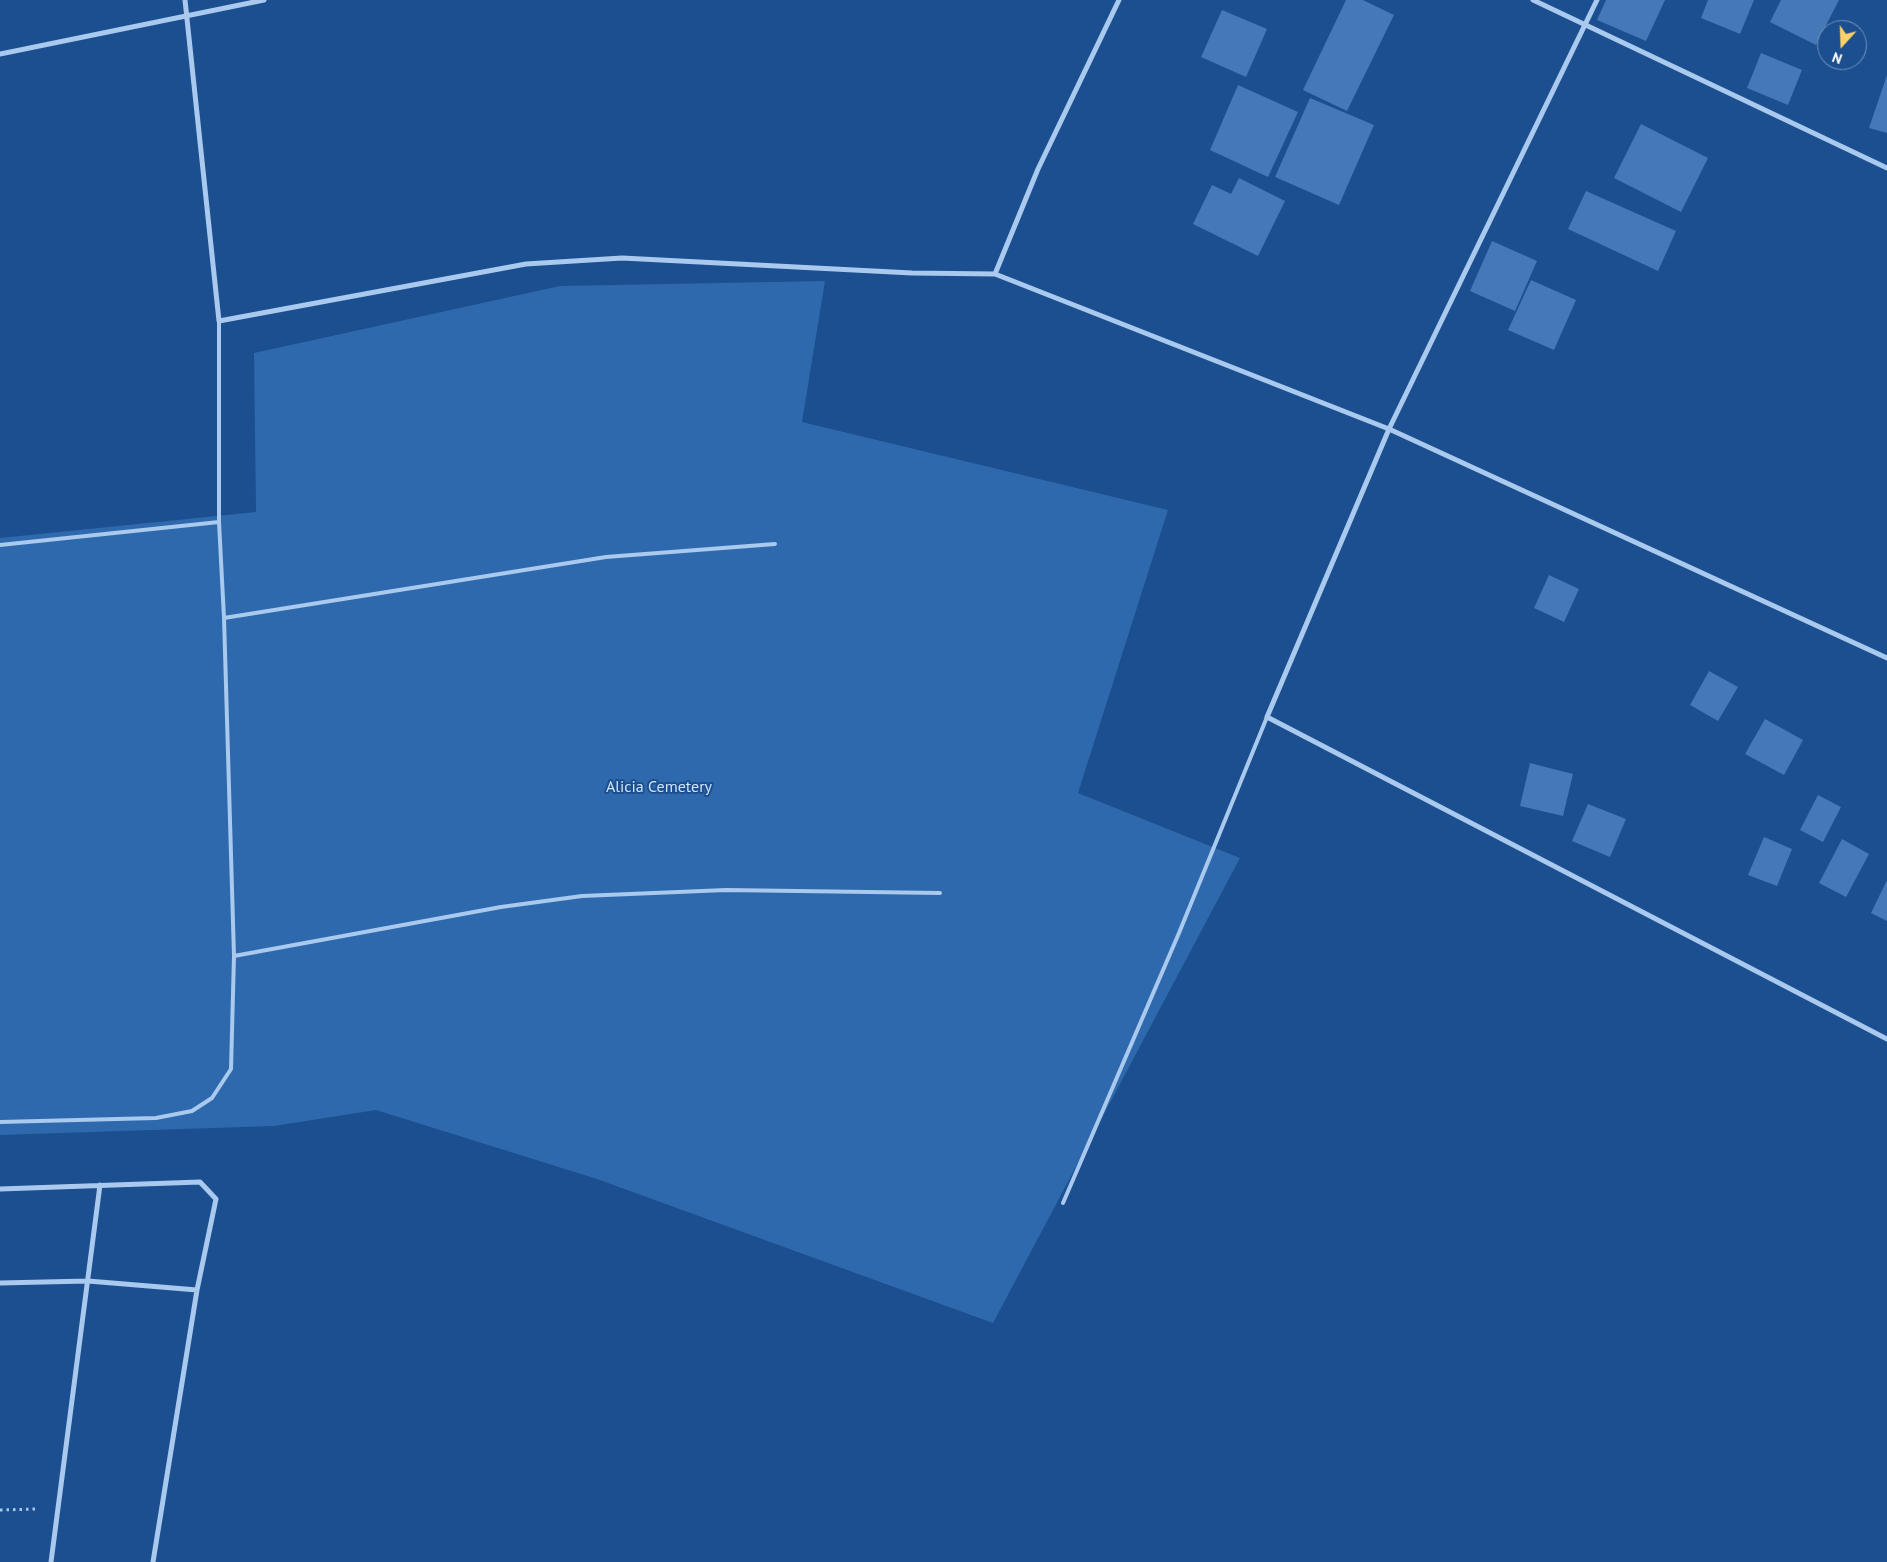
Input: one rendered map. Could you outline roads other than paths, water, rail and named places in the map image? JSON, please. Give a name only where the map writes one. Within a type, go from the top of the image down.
[{"type":"street","points":[[185,0],[219,321],[456,275],[526,264],[555,262],[622,258],[902,273],[995,274],[1390,428],[1887,658]]},
{"type":"street","points":[[0,54],[264,0]]},
{"type":"street","points":[[995,274],[1038,169],[1119,0]]},
{"type":"street","points":[[1533,0],[1887,168]]},
{"type":"street","points":[[1597,0],[1390,428],[1267,717],[1887,1039]]},
{"type":"street","points":[[0,1189],[200,1182],[216,1199],[197,1290],[153,1562]]},
{"type":"street","points":[[51,1562],[100,1185]]},
{"type":"street","points":[[0,1283],[88,1281],[197,1290]]},
{"type":"lane","points":[[0,1122],[156,1118],[192,1111],[212,1098],[231,1069],[234,956],[224,618],[218,522],[219,321]]},
{"type":"lane","points":[[0,546],[218,522]]},
{"type":"lane","points":[[224,618],[606,557],[774,544]]},
{"type":"lane","points":[[1063,1203],[1179,933],[1267,717]]},
{"type":"lane","points":[[234,956],[501,907],[582,896],[726,890],[940,893]]},
{"type":"park label","name":"Alicia Cemetery","points":[[659,787]]}]
